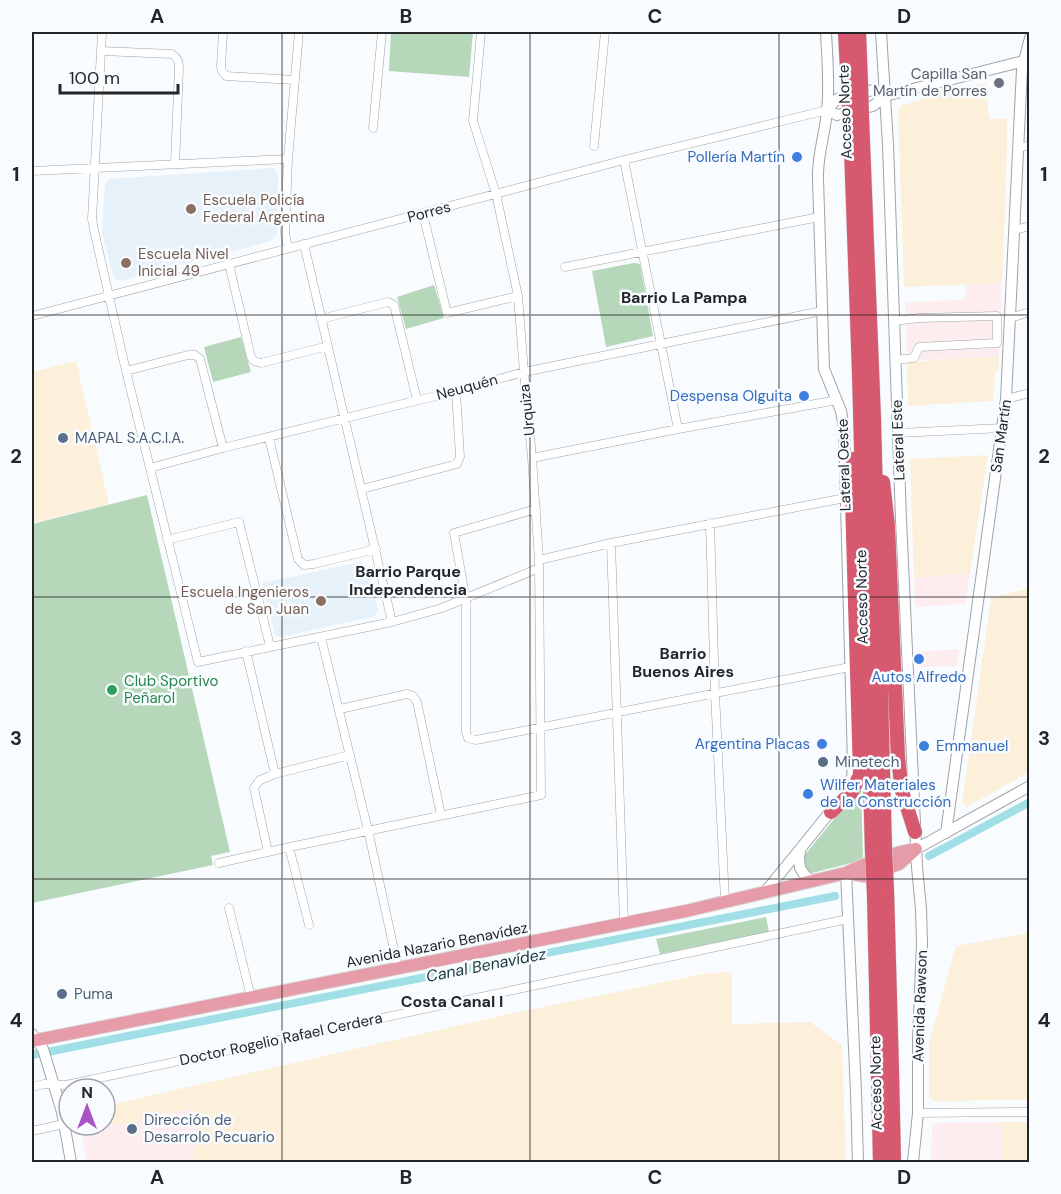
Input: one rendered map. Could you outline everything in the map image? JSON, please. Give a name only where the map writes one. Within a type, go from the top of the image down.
[{"type":"highway","name":"Acceso Norte","points":[[845,32],[855,85]]},
{"type":"highway","name":"Acceso Norte","points":[[858,32],[855,85],[859,373],[878,851],[892,1071],[894,1162]]},
{"type":"highway","name":"Acceso Norte","points":[[856,119],[874,419],[878,851]]},
{"type":"highway","points":[[831,812],[851,793],[860,775],[852,501],[859,373]]},
{"type":"highway","points":[[874,419],[888,526],[898,758],[902,791],[915,832]]},
{"type":"highway","name":"Acceso Norte","points":[[880,893],[880,1162]]},
{"type":"main road","name":"Avenida Nazario Benavídez","points":[[38,1044],[250,998],[686,911],[846,873],[863,864],[897,852],[916,849]]},
{"type":"street","points":[[102,32],[92,219],[126,371],[198,662],[392,622],[442,608],[539,564],[611,543],[845,498]]},
{"type":"street","points":[[223,32],[221,66],[226,76],[295,80]]},
{"type":"street","points":[[288,248],[285,233],[288,159],[299,32]]},
{"type":"street","points":[[373,128],[382,32]]},
{"type":"street","name":"Urquiza","points":[[441,815],[541,795],[539,564],[532,458],[518,296],[496,194],[473,121],[481,32]]},
{"type":"street","points":[[594,146],[604,32]]},
{"type":"street","name":"Lateral Oeste","points":[[765,892],[831,812],[852,778],[853,764],[843,420],[824,369],[818,162],[827,110],[826,32]]},
{"type":"street","name":"Lateral Este","points":[[881,32],[916,849]]},
{"type":"street","name":"San Martín","points":[[946,833],[1003,428],[1015,230],[1024,147],[1022,69],[1027,60],[1029,38]]},
{"type":"street","points":[[102,51],[172,54],[177,57],[179,68],[175,164]]},
{"type":"street","name":"Porres","points":[[827,110],[837,115],[846,113],[873,106],[885,96],[1027,60]]},
{"type":"street","name":"Porres","points":[[32,316],[624,160],[827,110],[837,99],[873,90],[885,96]]},
{"type":"street","points":[[32,171],[288,159]]},
{"type":"street","points":[[624,160],[678,429]]},
{"type":"street","points":[[423,214],[447,313],[518,296]]},
{"type":"street","points":[[565,267],[819,217]]},
{"type":"street","points":[[1015,230],[1029,226]]},
{"type":"street","points":[[304,244],[392,622]]},
{"type":"street","points":[[229,264],[251,357],[255,361],[261,363],[328,346]]},
{"type":"street","points":[[321,319],[391,302],[394,305],[417,400]]},
{"type":"street","name":"Neuquén","points":[[150,468],[524,372],[822,311]]},
{"type":"street","points":[[1010,318],[1029,312]]},
{"type":"street","points":[[894,321],[997,316],[997,343],[919,347],[914,358],[895,360]]},
{"type":"street","points":[[126,371],[195,355],[200,359],[223,448]]},
{"type":"street","points":[[362,489],[457,464],[460,457],[456,391]]},
{"type":"street","points":[[1006,399],[1029,393]]},
{"type":"street","points":[[532,458],[837,400]]},
{"type":"street","points":[[898,433],[1003,428]]},
{"type":"street","points":[[269,438],[298,559],[304,565],[314,564],[376,549]]},
{"type":"street","points":[[536,509],[454,533],[465,598],[466,732],[468,738],[476,740],[850,667]]},
{"type":"street","points":[[167,540],[239,522],[270,646]]},
{"type":"street","points":[[710,523],[725,901]]},
{"type":"street","points":[[611,543],[624,923]]},
{"type":"street","points":[[321,637],[368,830],[398,968]]},
{"type":"street","points":[[246,651],[275,774]]},
{"type":"street","points":[[219,863],[441,815],[417,702],[413,696],[407,694],[339,709]]},
{"type":"street","points":[[268,852],[254,788],[260,780],[350,755]]},
{"type":"street","name":"Avenida Nazario Benavídez","points":[[916,849],[1029,786]]},
{"type":"street","points":[[289,847],[309,925]]},
{"type":"street","points":[[801,848],[800,868],[812,881]]},
{"type":"street","name":"Avenida Rawson","points":[[913,1162],[918,1113],[922,944],[916,849]]},
{"type":"street","points":[[846,873],[858,1162]]},
{"type":"street","points":[[229,908],[250,998]]},
{"type":"street","name":"Doctor Rogelio Rafael Cerdera","points":[[32,1087],[44,1084],[66,1085],[848,919]]},
{"type":"street","points":[[38,1044],[57,1096]]},
{"type":"street","points":[[918,1113],[1029,1112]]},
{"type":"street","points":[[32,1131],[57,1126]]},
{"type":"street","points":[[66,1137],[71,1162]]},
{"type":"shaded area","points":[[986,83],[989,119],[1007,118],[1002,283],[904,287],[898,110],[902,105]]},
{"type":"shaded area","name":"Escuela Policía Federal Argentina","points":[[274,168],[278,175],[277,233],[271,241],[120,281],[114,278],[102,233],[105,184],[109,179]]},
{"type":"shaded area","points":[[1002,283],[999,356],[907,361],[905,302],[964,300],[966,285]]},
{"type":"shaded area","points":[[999,356],[999,371],[995,371],[993,401],[908,406],[907,362]]},
{"type":"shaded area","name":"MAPAL S.A.C.I.A.","points":[[76,361],[109,504],[32,523],[32,372]]},
{"type":"shaded area","points":[[988,455],[970,573],[914,578],[910,459]]},
{"type":"shaded area","name":"Escuela Ingenieros de San Juan","points":[[361,562],[367,566],[378,610],[375,616],[281,637],[275,635],[262,583]]},
{"type":"shaded area","points":[[970,573],[965,604],[915,607],[914,578]]},
{"type":"shaded area","points":[[1029,588],[1029,772],[967,807],[962,803],[991,598]]},
{"type":"shaded area","points":[[959,649],[957,666],[919,667],[918,652]]},
{"type":"shaded area","points":[[1029,933],[1029,1100],[934,1101],[929,1096],[929,1043],[956,946]]},
{"type":"shaded area","points":[[712,972],[713,974],[732,972],[732,1024],[810,1022],[842,1045],[846,1162],[188,1162],[191,1161],[197,1145],[193,1108],[138,1119],[139,1125],[125,1128],[123,1122],[117,1123],[117,1103],[513,1013]]},
{"type":"shaded area","points":[[193,1108],[197,1145],[191,1161],[86,1162],[83,1137],[117,1137],[117,1123],[123,1122],[125,1128],[137,1119]]},
{"type":"shaded area","points":[[1001,1122],[1001,1162],[931,1162],[932,1128],[937,1123]]},
{"type":"shaded area","points":[[1001,1122],[1029,1122],[1029,1162],[1001,1162]]},
{"type":"green space","points":[[391,32],[473,32],[469,77],[389,71]]},
{"type":"green space","points":[[634,263],[640,264],[653,336],[606,347],[592,271]]},
{"type":"green space","points":[[434,285],[444,318],[406,329],[397,297]]},
{"type":"green space","points":[[241,337],[251,372],[213,382],[204,347]]},
{"type":"green space","name":"Club Sportivo Peñarol","points":[[147,495],[230,852],[211,856],[213,865],[32,903],[32,524]]},
{"type":"green space","points":[[861,783],[863,860],[812,873],[804,867],[804,856]]},
{"type":"green space","points":[[766,917],[769,932],[660,954],[656,939]]},
{"type":"waterway","name":"Canal Benavídez","points":[[929,856],[1030,802]]},
{"type":"waterway","name":"Canal Benavídez","points":[[32,1055],[835,896]]},
{"type":"place","name":"Capilla San Martín de Porres","points":[[999,83]]},
{"type":"place","name":"Pollería Martín","points":[[797,157]]},
{"type":"place","name":"Escuela Policía Federal Argentina","points":[[191,209]]},
{"type":"place","name":"Escuela Nivel Inicial 49","points":[[126,263]]},
{"type":"place","name":"Despensa Olguita","points":[[804,396]]},
{"type":"place","name":"MAPAL S.A.C.I.A.","points":[[63,438]]},
{"type":"place","name":"Escuela Ingenieros de San Juan","points":[[321,601]]},
{"type":"place","name":"Autos Alfredo","points":[[919,659]]},
{"type":"place","name":"Club Sportivo Peñarol","points":[[112,690]]},
{"type":"place","name":"Argentina Placas","points":[[822,744]]},
{"type":"place","name":"Emmanuel","points":[[924,746]]},
{"type":"place","name":"Minetech","points":[[823,762]]},
{"type":"place","name":"Wilfer Materiales de la Construcción","points":[[808,794]]},
{"type":"place","name":"Puma","points":[[62,994]]},
{"type":"place","name":"Dirección de Desarrolo Pecuario","points":[[132,1129]]},
{"type":"district","name":"Barrio La Pampa","points":[[684,297]]},
{"type":"district","name":"Barrio Parque Independencia","points":[[408,580]]},
{"type":"district","name":"Barrio Buenos Aires","points":[[683,662]]},
{"type":"district","name":"Costa Canal I","points":[[452,1001]]}]
